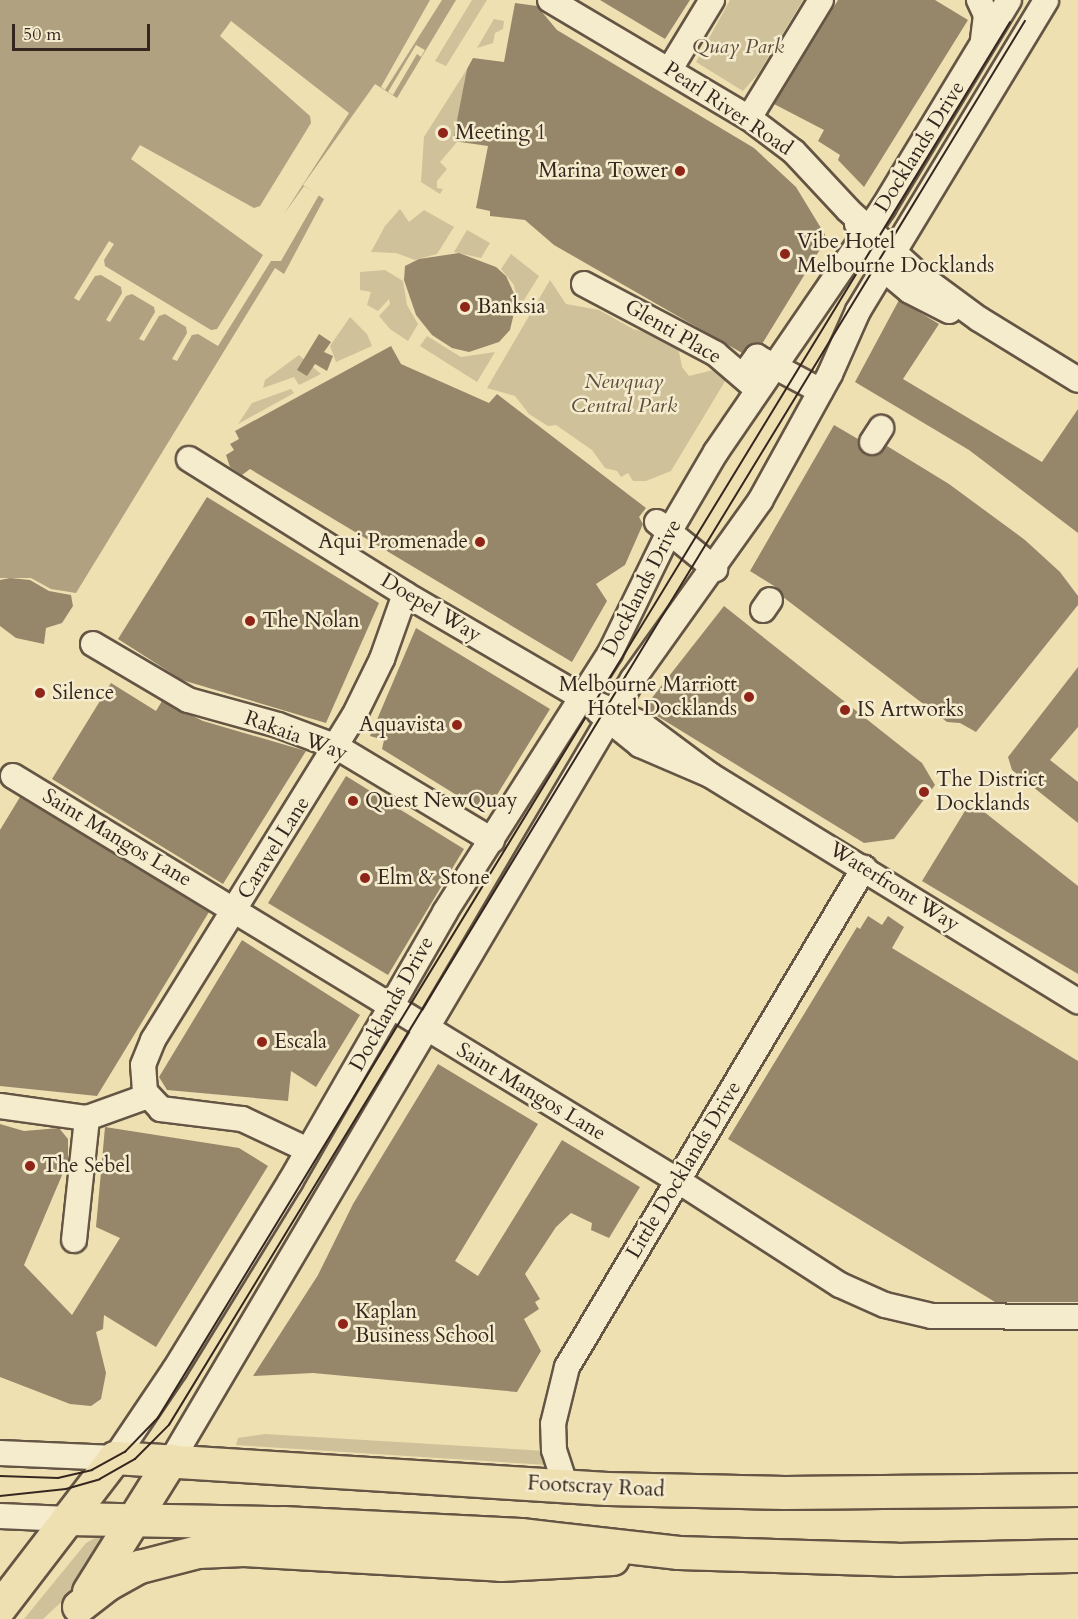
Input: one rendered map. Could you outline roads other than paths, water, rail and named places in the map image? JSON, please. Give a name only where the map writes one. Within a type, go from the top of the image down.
[{"type":"main road","name":"Footscray Road","points":[[116,1458],[566,1487],[785,1493],[1078,1490]]},
{"type":"main road","points":[[0,1608],[116,1458]]},
{"type":"main road","points":[[72,1613],[171,1461]]},
{"type":"main road","points":[[68,1519],[135,1519],[521,1535],[680,1553],[897,1560],[1078,1556]]},
{"type":"main road","points":[[72,1613],[107,1585],[141,1567],[198,1552],[244,1550],[529,1566],[680,1553]]},
{"type":"street","name":"Pearl River Road","points":[[550,0],[595,24],[749,118],[794,152],[848,210],[889,261],[1078,380]]},
{"type":"street","points":[[670,69],[712,0]]},
{"type":"street","points":[[749,118],[820,0]]},
{"type":"street","points":[[980,0],[986,15],[981,48]]},
{"type":"street","name":"Docklands Drive","points":[[116,1458],[175,1369],[308,1150],[392,1007],[427,942],[617,642],[663,527],[750,383],[757,357],[774,366],[866,232],[1009,0]]},
{"type":"street","name":"Docklands Drive","points":[[171,1461],[611,716],[654,647],[715,569],[760,501],[820,391],[850,326],[1046,0]]},
{"type":"street","name":"Glenti Place","points":[[584,284],[716,354],[750,383]]},
{"type":"street","points":[[774,366],[820,391]]},
{"type":"street","name":"Doepel Way","points":[[189,459],[405,594],[581,697]]},
{"type":"street","points":[[663,527],[715,569]]},
{"type":"street","name":"Caravel Lane","points":[[148,1096],[142,1073],[149,1047],[337,747],[382,659],[405,594]]},
{"type":"street","name":"Rakaia Way","points":[[93,644],[188,700],[278,725],[337,747],[492,840]]},
{"type":"street","name":"Waterfront Way","points":[[581,697],[611,716],[640,723],[710,775],[1078,1001]]},
{"type":"street","name":"Saint Mangos Lane","points":[[13,776],[677,1180],[840,1285],[885,1305],[956,1318],[1078,1317]]},
{"type":"street","name":"Little Docklands Drive","points":[[566,1487],[554,1450],[553,1424],[567,1367],[864,868]]},
{"type":"street","points":[[0,1106],[87,1118],[148,1096],[167,1112],[254,1122],[308,1150]]},
{"type":"street","points":[[74,1240],[87,1118]]},
{"type":"street","points":[[0,1453],[116,1458]]},
{"type":"street","points":[[0,1516],[68,1519]]},
{"type":"tram line","points":[[0,1496],[66,1489],[100,1479],[135,1459],[169,1425],[1025,21]]},
{"type":"tram line","points":[[0,1476],[58,1478],[92,1470],[125,1452],[158,1418],[1010,22]]},
{"type":"place","name":"Meeting 1","points":[[443,133]]},
{"type":"place","name":"Marina Tower","points":[[680,171]]},
{"type":"place","name":"Vibe Hotel Melbourne Docklands","points":[[785,254]]},
{"type":"place","name":"Banksia","points":[[465,307]]},
{"type":"place","name":"Aqui Promenade","points":[[480,542]]},
{"type":"place","name":"The Nolan","points":[[250,621]]},
{"type":"place","name":"Silence","points":[[40,693]]},
{"type":"place","name":"Melbourne Marriott Hotel Docklands","points":[[749,697]]},
{"type":"place","name":"IS Artworks","points":[[845,710]]},
{"type":"place","name":"Aquavista","points":[[457,725]]},
{"type":"place","name":"The District Docklands","points":[[924,792]]},
{"type":"place","name":"Quest NewQuay","points":[[353,801]]},
{"type":"place","name":"Elm & Stone","points":[[365,878]]},
{"type":"place","name":"Escala","points":[[262,1042]]},
{"type":"place","name":"The Sebel","points":[[30,1166]]},
{"type":"place","name":"Kaplan Business School","points":[[343,1324]]},
{"type":"park label","name":"Quay Park","points":[[738,47]]},
{"type":"park label","name":"Newquay Central Park","points":[[624,394]]}]
